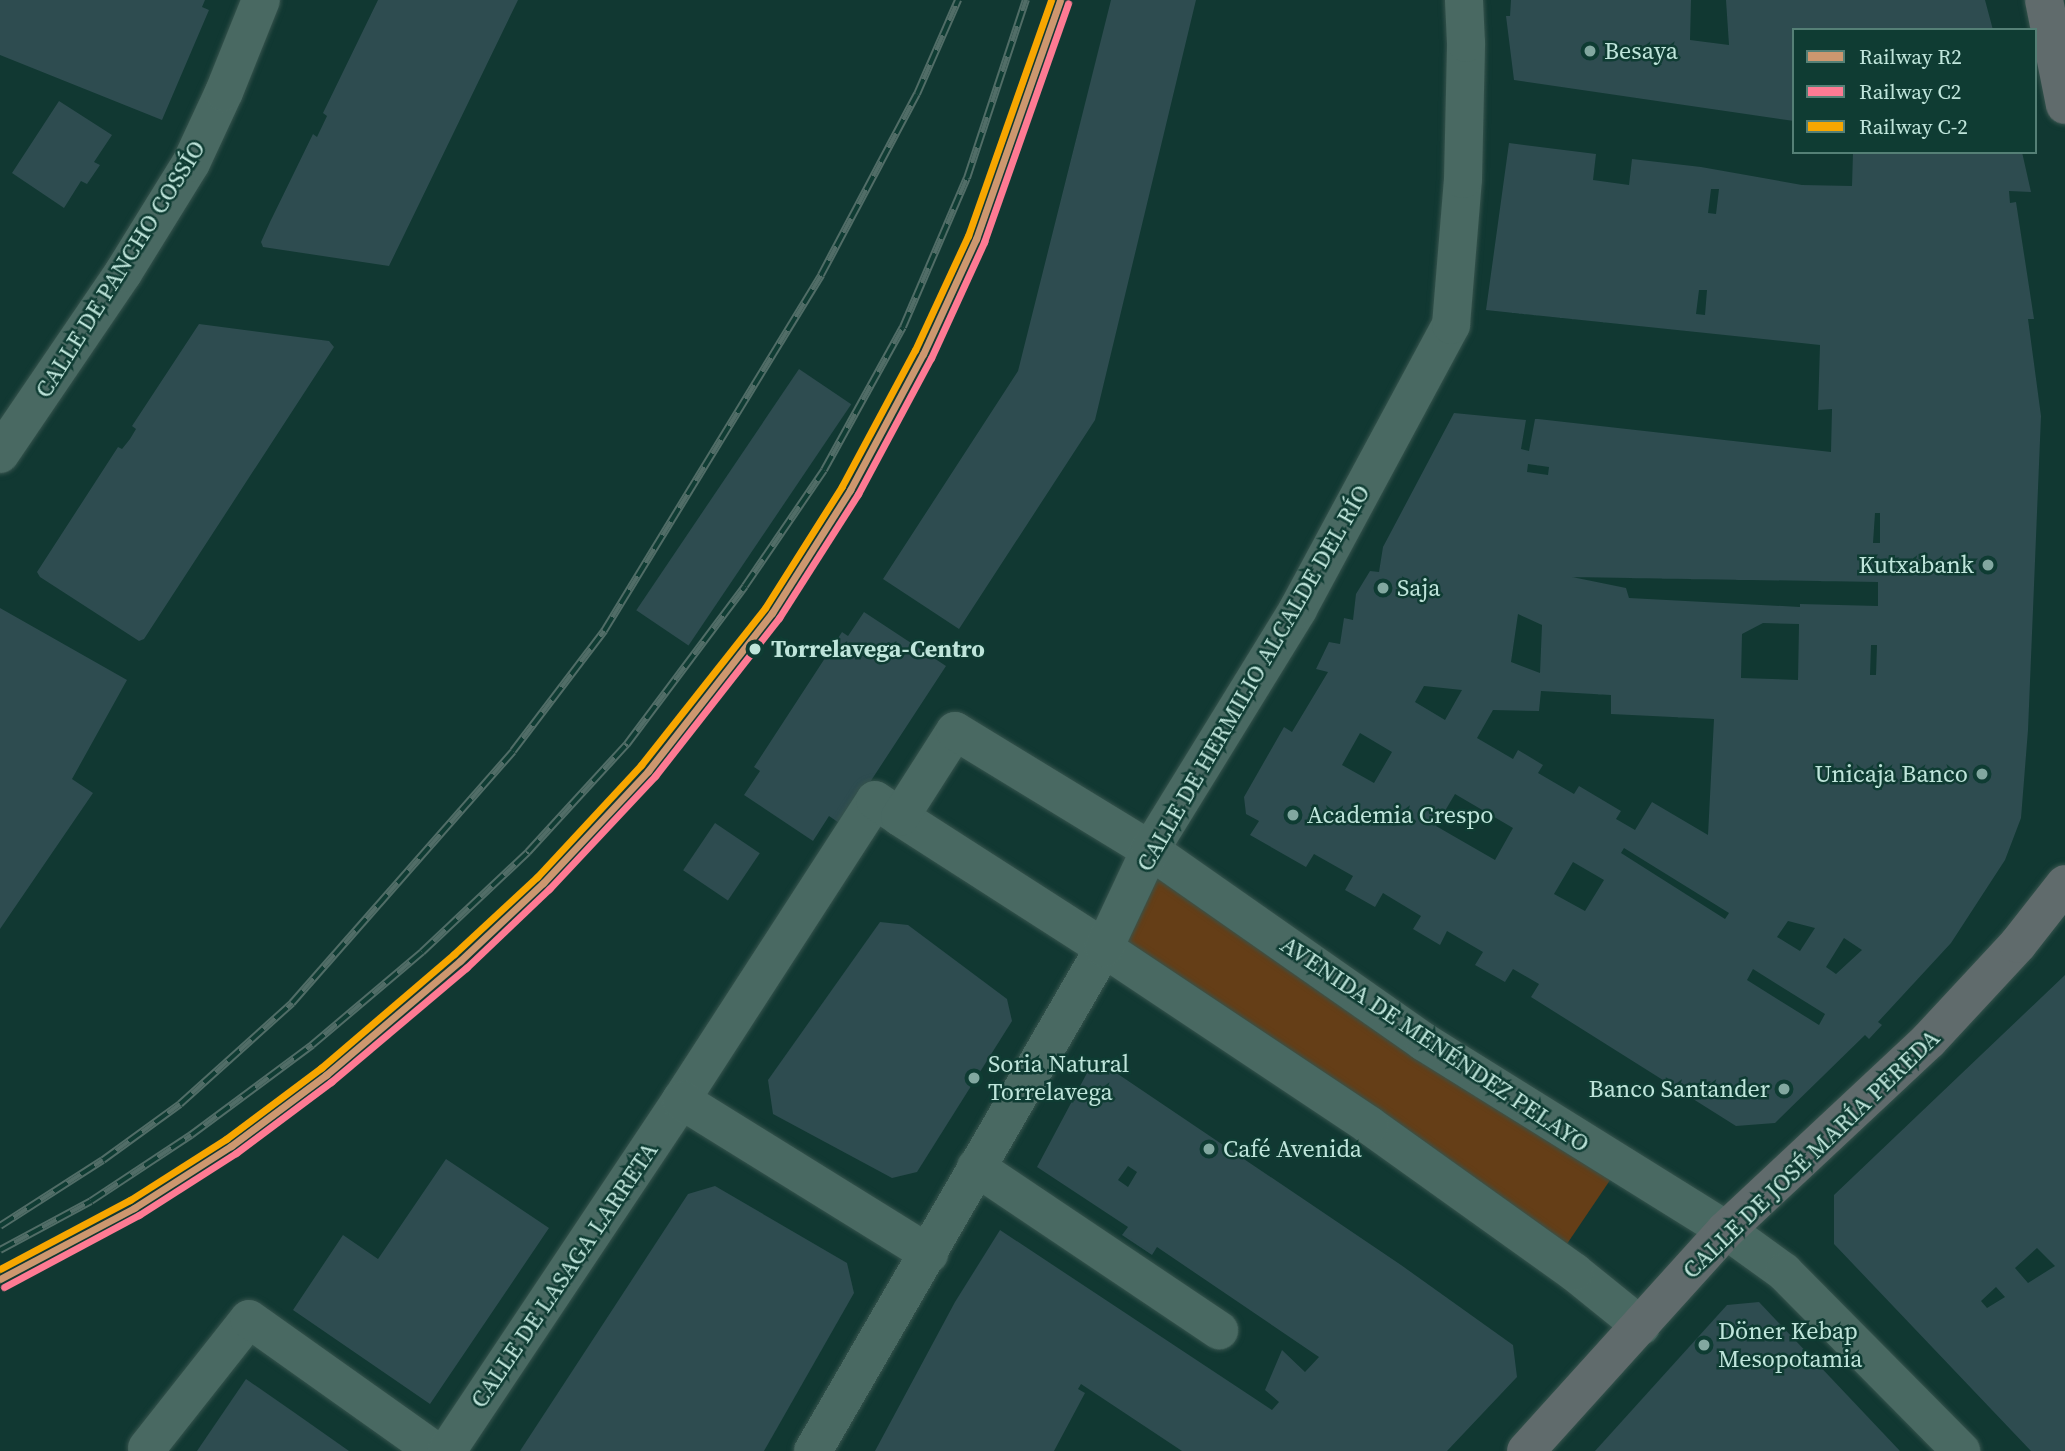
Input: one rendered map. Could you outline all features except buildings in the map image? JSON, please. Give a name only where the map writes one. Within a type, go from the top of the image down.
[{"type":"highway","points":[[2044,0],[2061,64],[2065,105]]},
{"type":"highway","name":"CALLE DE JOSÉ MARÍA PEREDA","points":[[1527,1451],[1726,1230],[1928,1041],[2018,944],[2065,884]]},
{"type":"street","name":"CALLE DE PANCHO COSSÍO","points":[[0,454],[123,273],[191,163],[225,92],[261,0]]},
{"type":"street","name":"CALLE DE HERMILIO ALCALDE DEL RÍO","points":[[813,1451],[1104,948],[1150,850],[1298,609],[1451,325],[1463,178],[1466,55],[1464,0]]},
{"type":"street","name":"AVENIDA DE MENÉNDEZ PELAYO","points":[[900,817],[955,731],[1150,850],[1424,1042],[1726,1230],[1784,1272],[1961,1451]]},
{"type":"street","name":"CALLE DE LASAGA LARRETA","points":[[447,1451],[681,1100],[875,800],[900,817]]},
{"type":"street","points":[[900,817],[1104,948],[1369,1125],[1574,1272],[1641,1326]]},
{"type":"street","points":[[681,1100],[929,1254]]},
{"type":"street","points":[[976,1167],[1219,1331]]},
{"type":"street","points":[[147,1448],[249,1319],[435,1451]]},
{"type":"shaded area","points":[[1150,850],[1619,1167],[1559,1256],[1090,940]]},
{"type":"railway","points":[[0,1226],[103,1160],[180,1104],[292,1003],[513,751],[604,631],[821,275],[917,94],[958,0]]},
{"type":"railway","points":[[0,1250],[91,1201],[191,1135],[312,1045],[422,952],[528,852],[627,744],[745,586],[824,470],[903,327],[967,178],[1026,0]]},
{"type":"rail line","name":"C-2","points":[[0,1269],[130,1200],[226,1139],[321,1068],[454,954],[537,877],[641,765],[765,608],[842,486],[915,350],[968,236],[1051,0]]},
{"type":"rail line","name":"R2","points":[[0,1279],[134,1208],[231,1146],[326,1075],[460,961],[543,883],[648,771],[772,613],[850,490],[923,354],[976,239],[1060,0]]},
{"type":"rail line","name":"C2","points":[[4,1287],[139,1215],[236,1153],[331,1082],[466,968],[549,889],[655,776],[779,618],[858,494],[931,358],[984,242],[1068,3]]},
{"type":"place","name":"Besaya","points":[[1590,51]]},
{"type":"place","name":"Kutxabank","points":[[1988,565]]},
{"type":"place","name":"Saja","points":[[1383,588]]},
{"type":"place","name":"Torrelavega-Centro","points":[[755,649]]},
{"type":"place","name":"Unicaja Banco","points":[[1982,774]]},
{"type":"place","name":"Academia Crespo","points":[[1293,815]]},
{"type":"place","name":"Soria Natural Torrelavega","points":[[974,1078]]},
{"type":"place","name":"Banco Santander","points":[[1784,1089]]},
{"type":"place","name":"Café Avenida","points":[[1209,1149]]},
{"type":"place","name":"Döner Kebap Mesopotamia","points":[[1704,1345]]}]
